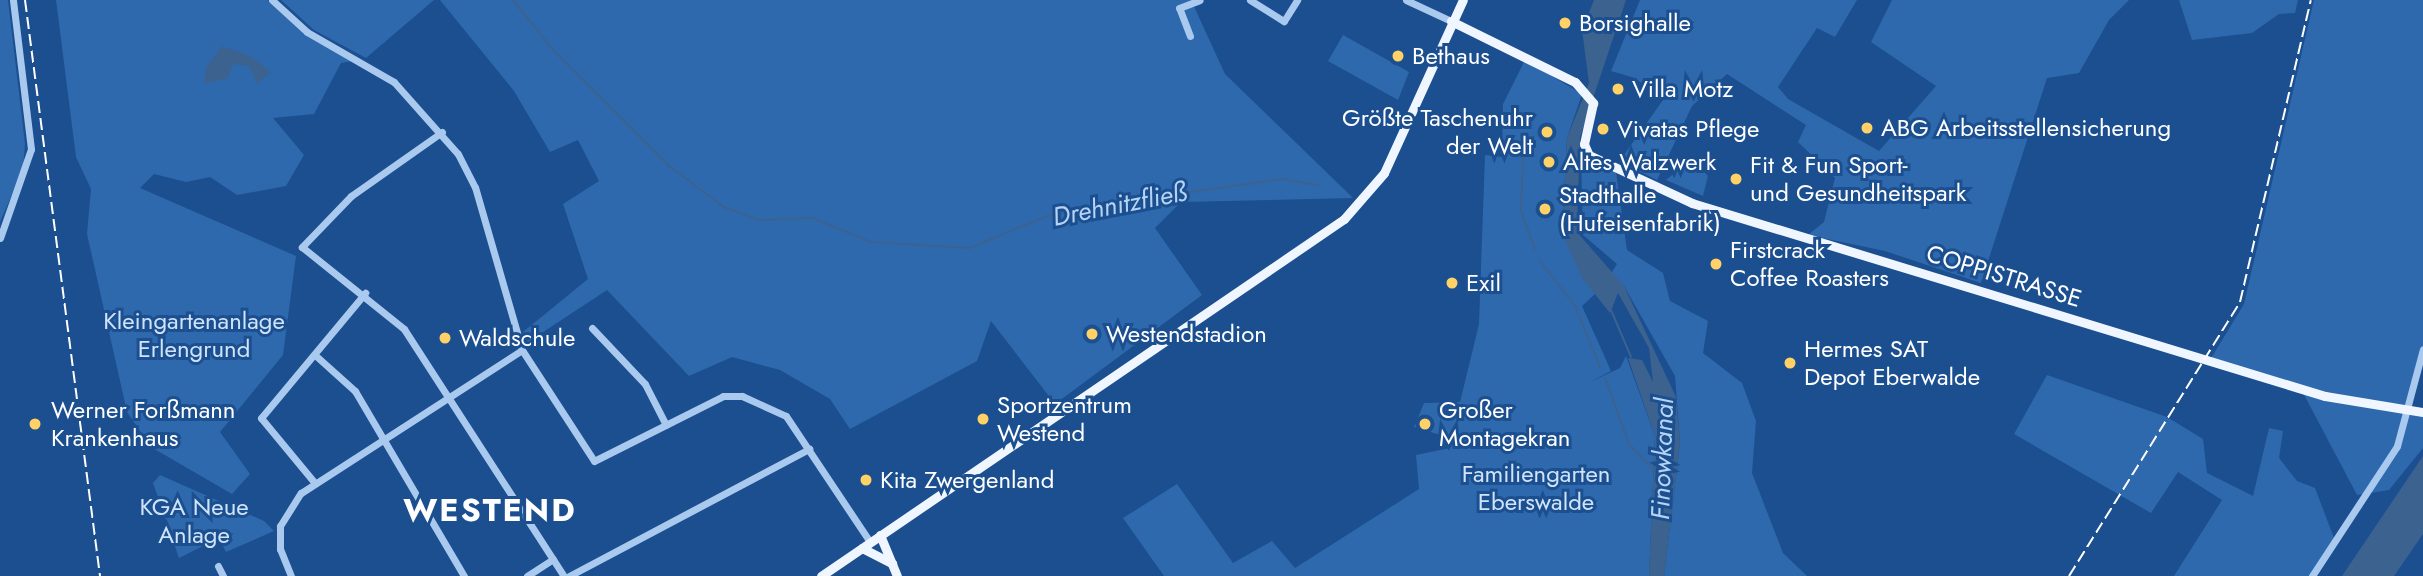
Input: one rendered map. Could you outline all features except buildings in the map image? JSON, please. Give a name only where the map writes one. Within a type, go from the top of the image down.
[{"type":"main road","points":[[821,576],[1180,335],[1360,204],[1389,163],[1451,21],[1463,0]]},
{"type":"main road","name":"COPPISTRASSE","points":[[1451,21],[1583,88],[1593,103],[1585,149],[1709,210],[2325,396],[2423,412]]},
{"type":"main road","points":[[880,535],[897,576]]},
{"type":"main road","points":[[866,545],[892,563]]},
{"type":"street","points":[[0,238],[31,149],[13,0]]},
{"type":"street","points":[[272,0],[307,32],[394,82],[442,132],[475,187],[522,350],[594,461],[723,396],[742,396],[777,409],[809,449],[866,545]]},
{"type":"street","points":[[1190,36],[1179,8],[1200,0]]},
{"type":"street","points":[[1250,0],[1284,21],[1297,0]]},
{"type":"street","points":[[1406,0],[1451,21]]},
{"type":"street","points":[[442,132],[351,196],[302,247],[365,293],[404,328],[566,576],[809,449]]},
{"type":"street","points":[[314,482],[264,422],[365,293]]},
{"type":"street","points":[[592,328],[645,384],[666,425]]},
{"type":"street","points":[[2312,576],[2390,457],[2410,411],[2423,349]]},
{"type":"street","points":[[291,576],[279,549],[281,524],[288,506],[314,482],[522,350]]},
{"type":"street","points":[[315,355],[348,381],[385,438],[464,576]]},
{"type":"street","points":[[527,576],[553,559]]},
{"type":"street","points":[[218,565],[223,576]]},
{"type":"green space","points":[[0,0],[8,0],[25,144],[23,169],[0,222]]},
{"type":"green space","name":"Kleingartenanlage Erlengrund","points":[[56,0],[267,0],[304,34],[352,61],[341,63],[314,114],[273,118],[304,155],[286,186],[237,195],[210,177],[186,182],[154,174],[140,188],[296,256],[283,355],[220,432],[250,474],[232,494],[151,447],[127,412],[87,234],[91,189],[76,157]]},
{"type":"green space","points":[[281,0],[434,0],[366,58],[314,30]]},
{"type":"green space","points":[[440,0],[1191,0],[1225,74],[1353,198],[1181,202],[1155,228],[1202,295],[1055,404],[991,321],[977,361],[850,429],[830,399],[780,370],[732,357],[689,376],[607,290],[528,342],[523,332],[588,279],[563,204],[599,181],[578,140],[550,152],[514,91]]},
{"type":"green space","points":[[1640,0],[1857,0],[1835,37],[1817,28],[1778,87],[1788,99],[1879,151],[1936,86],[1871,42],[1892,0],[2129,0],[2109,20],[2079,73],[2047,78],[1981,283],[1885,251],[1808,235],[1824,222],[1835,178],[1798,142],[1806,125],[1727,74],[1692,106],[1657,180],[1619,162],[1663,100],[1635,78],[1611,71]]},
{"type":"green space","points":[[2179,0],[2298,0],[2295,13],[2279,14],[2252,33],[2192,40]]},
{"type":"green space","points":[[2314,0],[2423,0],[2423,349],[2411,411],[2423,412],[2423,448],[2389,490],[2357,495],[2301,389],[2210,360],[2244,304]]},
{"type":"green space","points":[[1343,35],[1409,72],[1398,100],[1328,61]]},
{"type":"green space","name":"Familiengarten Eberswalde","points":[[1525,60],[1582,94],[1567,138],[1562,234],[1595,294],[1582,306],[1611,371],[1590,382],[1620,368],[1626,356],[1655,436],[1649,576],[1164,576],[1123,518],[1177,484],[1233,563],[1272,541],[1295,568],[1419,489],[1416,455],[1450,448],[1450,438],[1414,427],[1424,403],[1460,402],[1479,324],[1485,155],[1502,157],[1503,104]]},
{"type":"green space","points":[[1581,157],[1616,172],[1627,250],[1663,273],[1670,301],[1708,321],[1703,353],[1742,383],[1756,421],[1752,473],[1783,553],[1807,576],[1664,576],[1680,443],[1675,376],[1624,286],[1610,275],[1617,264],[1583,235]]},
{"type":"green space","points":[[1692,159],[1708,176],[1703,196],[1666,180]]},
{"type":"green space","points":[[2047,375],[2167,417],[2203,439],[2207,473],[2253,496],[2269,428],[2283,431],[2279,458],[2297,481],[2315,488],[2334,538],[2310,576],[2174,576],[2222,500],[2178,472],[2151,513],[2014,434]]},
{"type":"green space","name":"KGA Neue Anlage","points":[[160,475],[264,521],[274,531],[226,552],[219,538],[179,558],[153,483]]},
{"type":"water","name":"Finowkanal","points":[[1594,0],[1626,0],[1580,137],[1577,232],[1624,286],[1676,397],[1680,443],[1664,576],[1649,576],[1655,436],[1628,358],[1642,360],[1653,382],[1649,348],[1618,293],[1610,313],[1582,278],[1562,234],[1567,138],[1589,83],[1582,30]]},
{"type":"water","points":[[222,46],[250,56],[271,72],[257,84],[249,66],[233,64],[228,78],[204,84],[206,67]]},
{"type":"water","points":[[2423,456],[2423,534],[2394,576],[2342,576]]},
{"type":"waterway","name":"Drehnitzfließ","points":[[513,0],[553,50],[669,166],[724,207],[759,220],[813,218],[871,242],[970,248],[1047,216],[1120,202],[1282,179],[1320,186]]},
{"type":"waterway","name":"Drehnitzfließ","points":[[1523,157],[1521,210],[1535,250]]},
{"type":"waterway","name":"Drehnitzfließ","points":[[1540,261],[1575,306],[1600,367]]},
{"type":"waterway","points":[[1611,310],[1631,357]]},
{"type":"waterway","name":"Finowkanal","points":[[1605,378],[1629,444],[1655,471]]},
{"type":"railway","points":[[25,0],[100,576]]},
{"type":"railway","points":[[2069,576],[2240,302],[2311,0]]},
{"type":"place","name":"Borsighalle","points":[[1565,23]]},
{"type":"place","name":"Bethaus","points":[[1398,56]]},
{"type":"place","name":"Villa Motz","points":[[1618,89]]},
{"type":"place","name":"ABG Arbeitsstellensicherung","points":[[1867,128]]},
{"type":"place","name":"Vivatas Pflege","points":[[1603,129]]},
{"type":"place","name":"Größte Taschenuhr der Welt","points":[[1547,132]]},
{"type":"place","name":"Altes Walzwerk","points":[[1549,162]]},
{"type":"place","name":"Fit & Fun Sport- und Gesundheitspark","points":[[1736,179]]},
{"type":"place","name":"Stadthalle (Hufeisenfabrik)","points":[[1545,209]]},
{"type":"place","name":"Firstcrack Coffee Roasters","points":[[1716,264]]},
{"type":"place","name":"Exil","points":[[1452,283]]},
{"type":"place","name":"Westendstadion","points":[[1092,334]]},
{"type":"place","name":"Waldschule","points":[[445,338]]},
{"type":"place","name":"Hermes SAT Depot Eberwalde","points":[[1790,363]]},
{"type":"place","name":"Sportzentrum Westend","points":[[983,419]]},
{"type":"place","name":"Werner Forßmann Krankenhaus","points":[[35,424]]},
{"type":"place","name":"Großer Montagekran","points":[[1425,424]]},
{"type":"place","name":"Kita Zwergenland","points":[[866,480]]},
{"type":"district","name":"WESTEND","points":[[490,510]]}]
